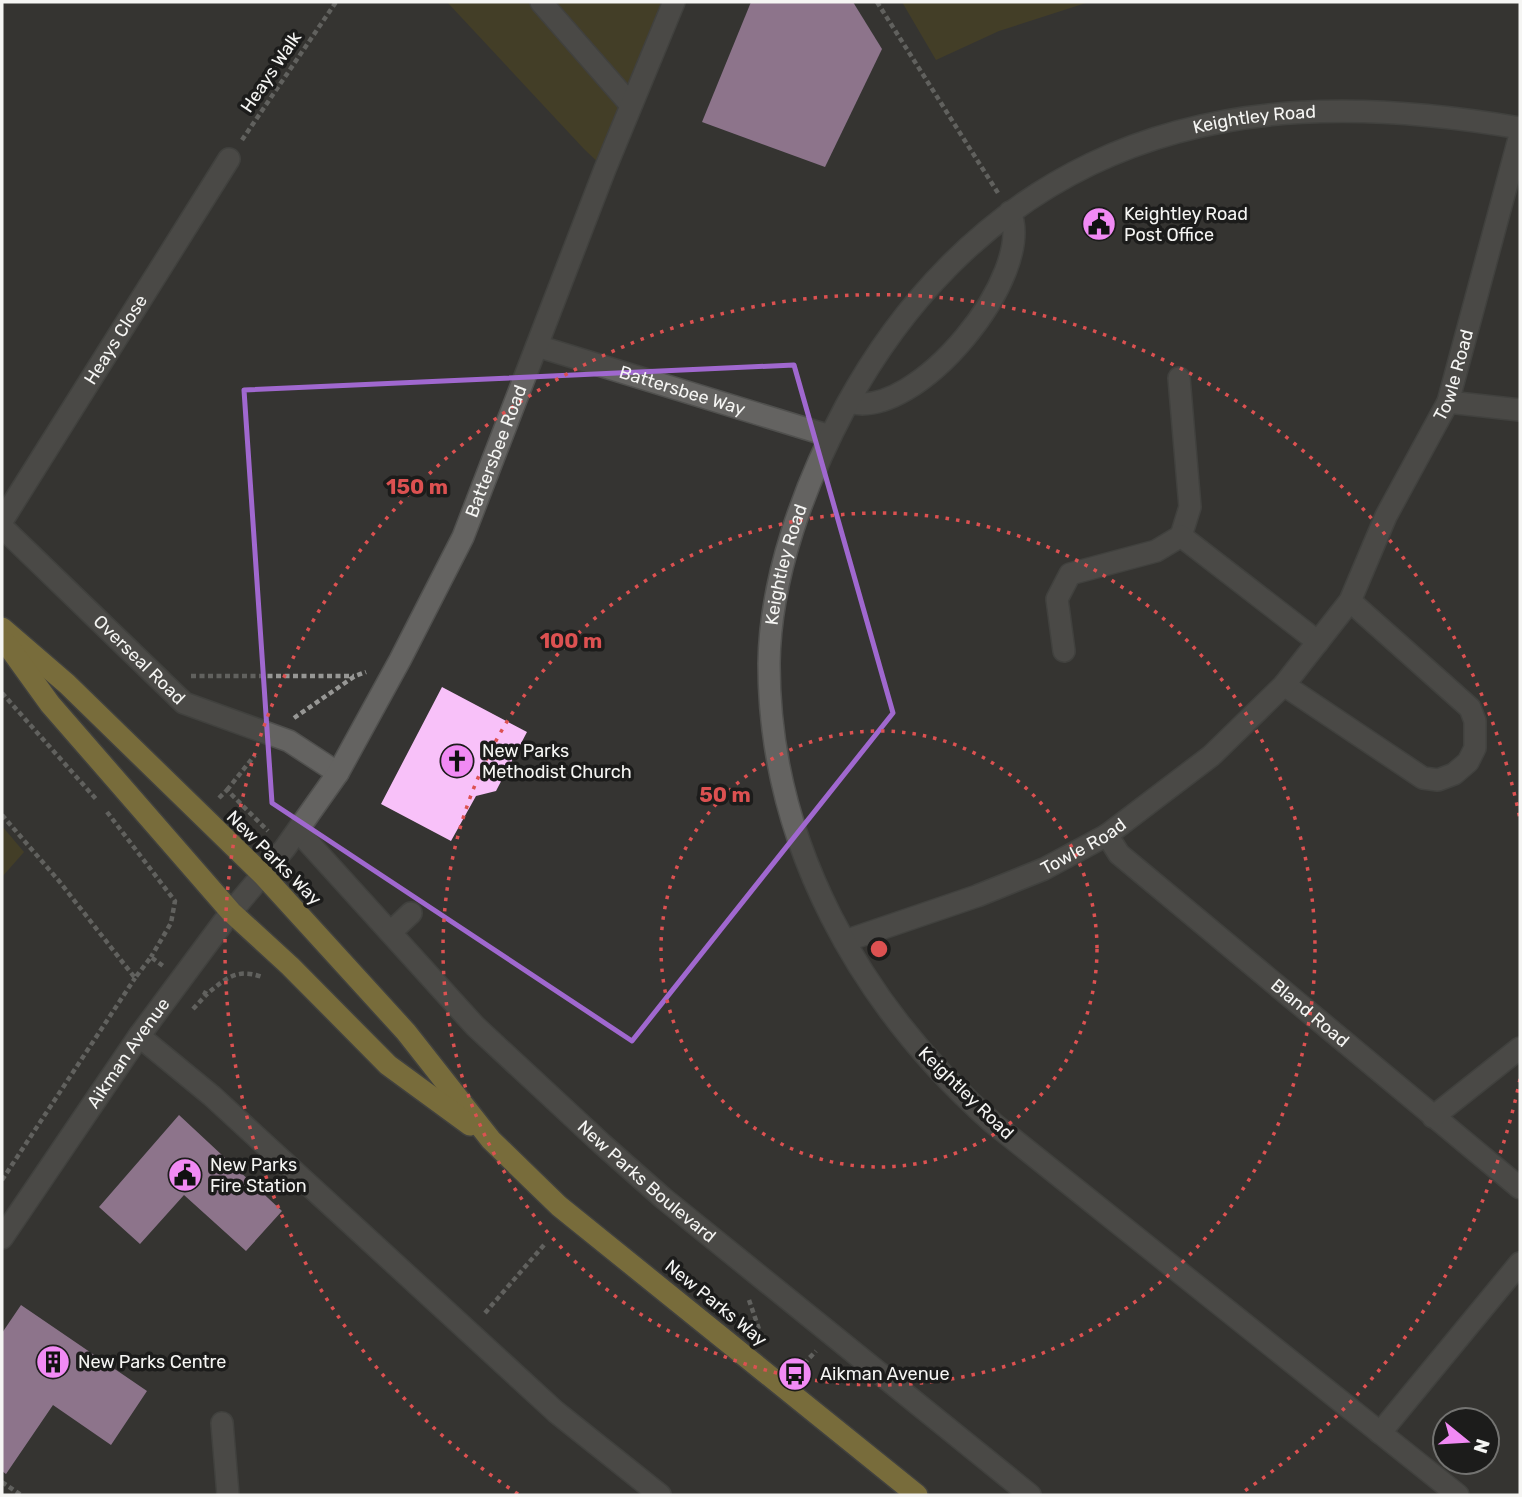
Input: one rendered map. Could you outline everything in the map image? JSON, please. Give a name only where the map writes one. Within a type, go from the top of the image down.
[{"type":"highway","name":"New Parks Way","points":[[2,628],[67,684],[263,875],[406,1032],[491,1140],[559,1206],[917,1495]]},
{"type":"highway","name":"New Parks Way","points":[[2,637],[50,704],[231,912],[290,966],[387,1065],[491,1140]]},
{"type":"street","points":[[541,2],[631,104]]},
{"type":"street","name":"Battersbee Road","points":[[263,875],[298,831],[338,773],[463,537],[631,104],[674,2]]},
{"type":"street","name":"Keightley Road","points":[[1458,1495],[962,1095],[907,1036],[864,974],[817,892],[795,834],[782,777],[769,664],[776,601],[788,548],[830,436],[866,368],[914,301],[937,275],[1010,212],[1094,162],[1186,130],[1233,119],[1296,111],[1380,111],[1520,128]]},
{"type":"street","name":"Towle Road","points":[[845,941],[977,896],[1044,869],[1107,835],[1211,756],[1284,685],[1350,601],[1386,516],[1448,402],[1520,135]]},
{"type":"street","name":"Heays Close","points":[[2,522],[229,159]]},
{"type":"street","points":[[849,402],[860,405],[877,403],[903,390],[947,358],[966,338],[1007,268],[1015,225],[1010,212]]},
{"type":"street","name":"Battersbee Way","points":[[537,346],[830,436]]},
{"type":"street","points":[[1064,651],[1057,599],[1070,574],[1156,551],[1181,536],[1189,507],[1179,378]]},
{"type":"street","points":[[1448,402],[1520,410]]},
{"type":"street","name":"Overseal Road","points":[[2,527],[184,703],[289,741],[338,773]]},
{"type":"street","points":[[1181,536],[1318,642]]},
{"type":"street","points":[[1284,685],[1423,778],[1438,780],[1454,774],[1468,762],[1478,734],[1469,708],[1350,601]]},
{"type":"street","name":"New Parks Boulevard","points":[[298,831],[392,931],[475,1026],[663,1198],[1030,1495]]},
{"type":"street","name":"Bland Road","points":[[1107,835],[1119,854],[1520,1188]]},
{"type":"street","name":"Aikman Avenue","points":[[2,1238],[139,1036],[231,912],[263,875]]},
{"type":"street","points":[[392,931],[411,913]]},
{"type":"street","points":[[139,1036],[212,1096],[556,1412],[660,1495]]},
{"type":"street","points":[[1433,1117],[1520,1048]]},
{"type":"street","points":[[1380,1433],[1520,1263]]},
{"type":"street","points":[[222,1423],[229,1495]]},
{"type":"path","name":"Heays Walk","points":[[229,159],[336,2]]},
{"type":"path","points":[[877,2],[1010,212]]},
{"type":"path","points":[[227,790],[270,735],[355,676],[400,660]]},
{"type":"path","points":[[156,676],[355,676]]},
{"type":"path","points":[[2,1180],[171,923],[175,901],[106,811]]},
{"type":"path","points":[[2,815],[59,881],[135,978]]},
{"type":"path","points":[[151,957],[182,979]]},
{"type":"path","points":[[468,1332],[544,1245]]},
{"type":"path","points":[[2,1482],[21,1495]]},
{"type":"highlighted area","points":[[794,365],[893,713],[632,1041],[272,803],[244,390]]},
{"type":"shaded area","points":[[447,2],[675,2],[605,169],[584,149]]},
{"type":"shaded area","points":[[902,2],[1089,2],[999,31],[936,60]]},
{"type":"shaded area","points":[[2,826],[24,852],[2,877]]},
{"type":"building","points":[[751,2],[853,2],[882,49],[825,167],[702,122]]},
{"type":"building","name":"New Parks Methodist Church","points":[[442,687],[527,732],[496,791],[476,796],[451,841],[381,804]]},
{"type":"building","name":"New Parks Fire Station","points":[[179,1115],[282,1211],[246,1251],[184,1195],[140,1244],[99,1207]]},
{"type":"building","name":"New Parks Centre","points":[[21,1305],[147,1391],[111,1445],[53,1405],[6,1474],[2,1471],[2,1333]]},
{"type":"place","name":"Keightley Road Post Office","points":[[1099,224]]},
{"type":"place","name":"New Parks Methodist Church","points":[[457,761]]},
{"type":"place","name":"New Parks Fire Station","points":[[185,1175]]},
{"type":"place","name":"New Parks Centre","points":[[53,1362]]},
{"type":"place","name":"Aikman Avenue","points":[[795,1374]]}]
